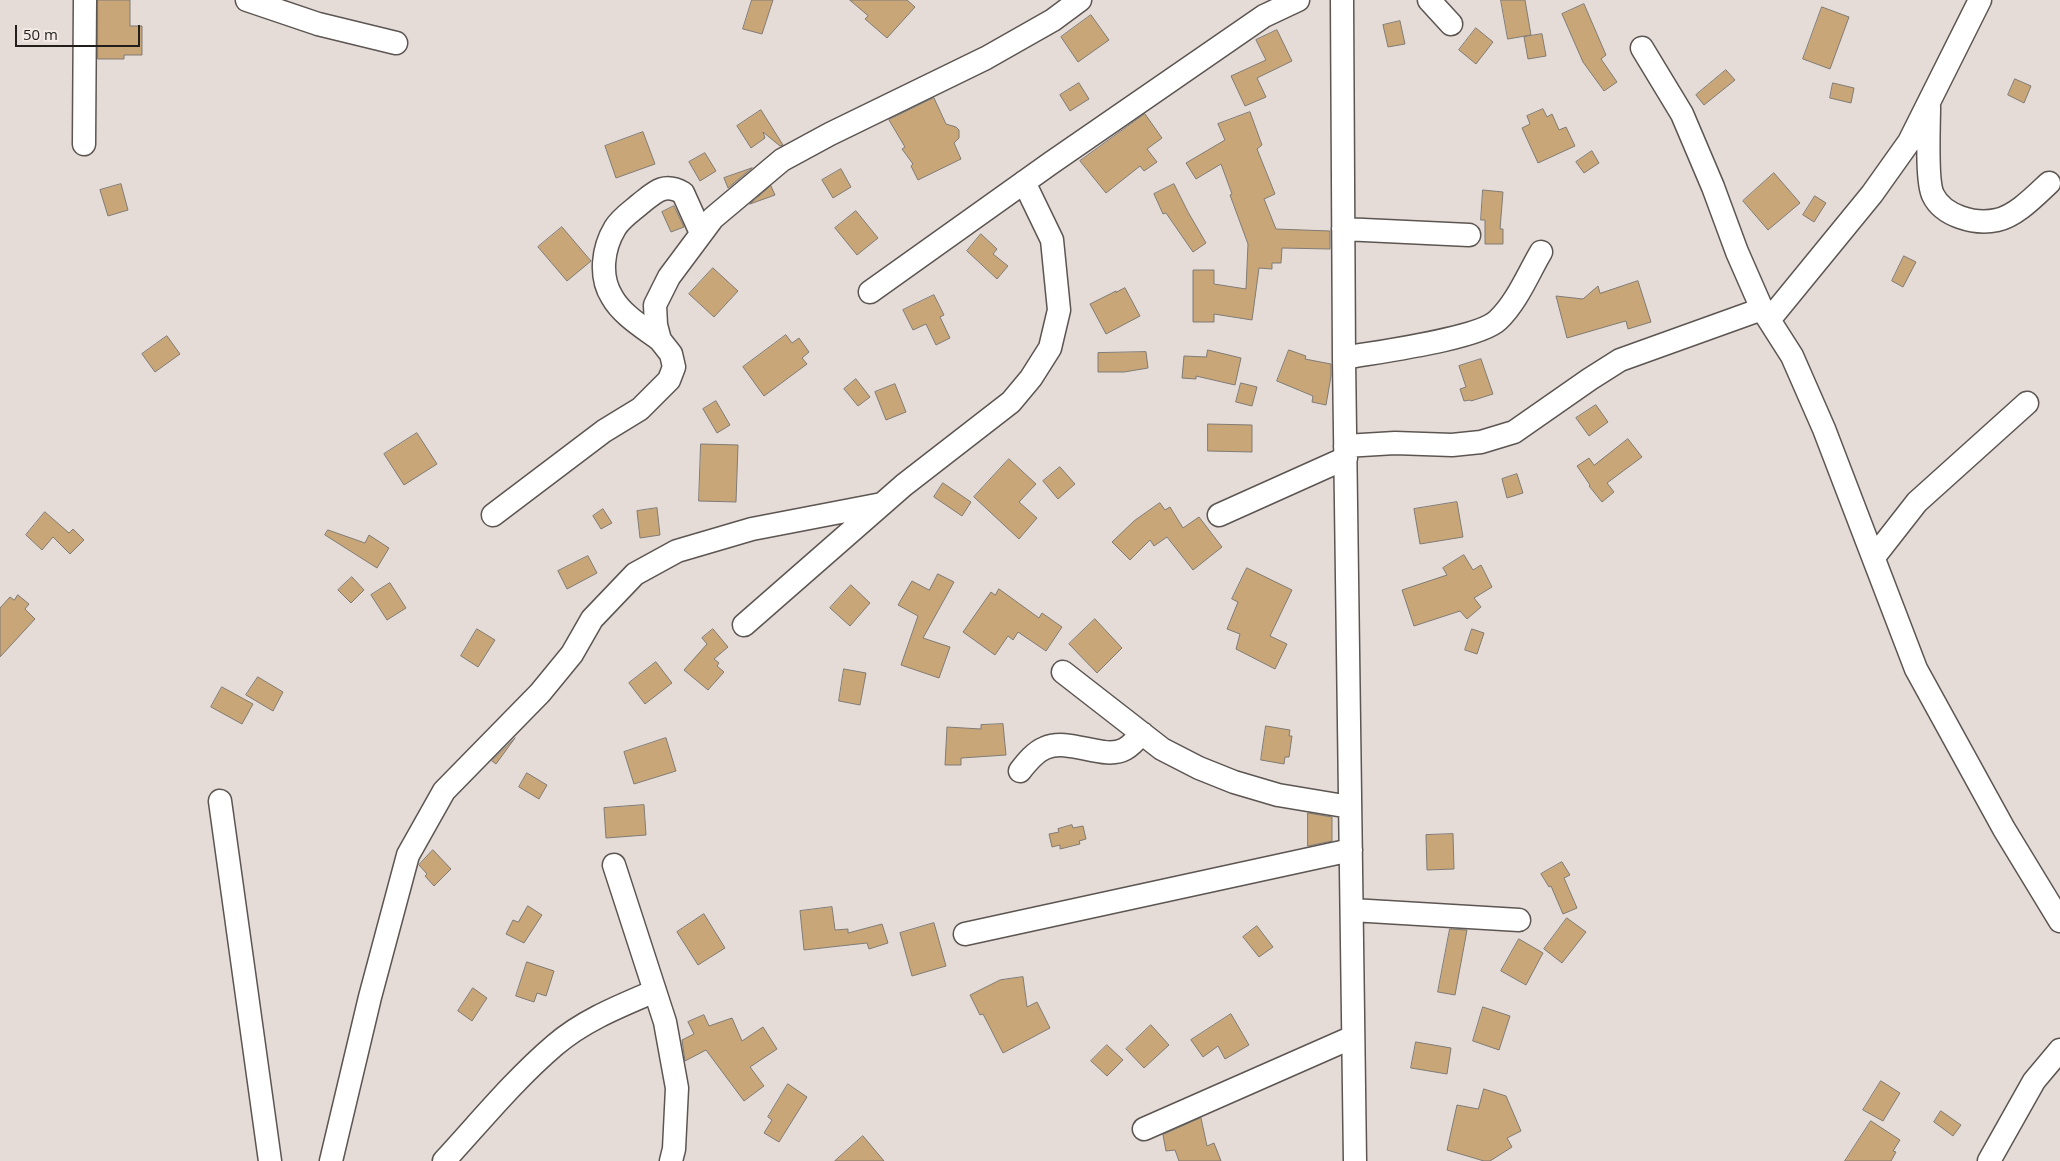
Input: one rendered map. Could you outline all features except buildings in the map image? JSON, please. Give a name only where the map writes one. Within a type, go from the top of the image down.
[{"type":"street","points":[[84,144],[85,0]]},
{"type":"street","points":[[247,0],[318,24],[396,43]]},
{"type":"street","points":[[660,340],[654,315],[655,305],[669,276],[713,218],[782,160],[830,134],[986,58],[1053,20],[1080,0]]},
{"type":"street","points":[[870,292],[1024,182],[1264,16],[1298,0]]},
{"type":"street","points":[[1342,0],[1344,358],[1355,1161]]},
{"type":"street","points":[[1429,0],[1451,24]]},
{"type":"street","points":[[1219,515],[1346,452],[1395,443],[1452,445],[1481,442],[1514,432],[1590,378],[1620,360],[1766,315],[1872,194],[1909,142],[1980,0]]},
{"type":"street","points":[[1642,48],[1682,114],[1713,186],[1737,252],[1766,315],[1792,356],[1824,429],[1916,669],[2004,829],[2060,921]]},
{"type":"street","points":[[1928,103],[1929,170],[1932,194],[1940,205],[1955,216],[1973,220],[1997,220],[2023,207],[2049,182]]},
{"type":"street","points":[[744,625],[904,485],[1011,402],[1031,378],[1050,348],[1058,310],[1052,240],[1024,182]]},
{"type":"street","points":[[493,515],[604,431],[640,409],[669,380],[674,367],[671,354],[660,340],[634,321],[612,298],[606,283],[603,263],[615,228],[659,188],[667,187],[683,193],[701,233]]},
{"type":"street","points":[[1343,229],[1469,234]]},
{"type":"street","points":[[1344,358],[1454,338],[1481,330],[1497,322],[1507,310],[1541,252]]},
{"type":"street","points":[[1874,558],[1917,502],[2027,402]]},
{"type":"street","points":[[331,1161],[370,997],[408,855],[444,791],[540,693],[572,654],[592,619],[635,574],[677,551],[752,529],[882,504]]},
{"type":"street","points":[[1063,672],[1162,749],[1185,760],[1234,782],[1278,795],[1350,807]]},
{"type":"street","points":[[1020,770],[1034,755],[1046,747],[1059,745],[1112,752],[1123,750],[1142,733]]},
{"type":"street","points":[[220,801],[270,1161]]},
{"type":"street","points":[[965,934],[1351,850]]},
{"type":"street","points":[[614,865],[665,1022],[677,1088],[674,1149],[671,1161]]},
{"type":"street","points":[[1352,910],[1520,920]]},
{"type":"street","points":[[444,1161],[508,1090],[556,1044],[606,1012],[655,991]]},
{"type":"street","points":[[1144,1129],[1353,1037]]},
{"type":"street","points":[[1989,1161],[2034,1081],[2060,1050]]}]
